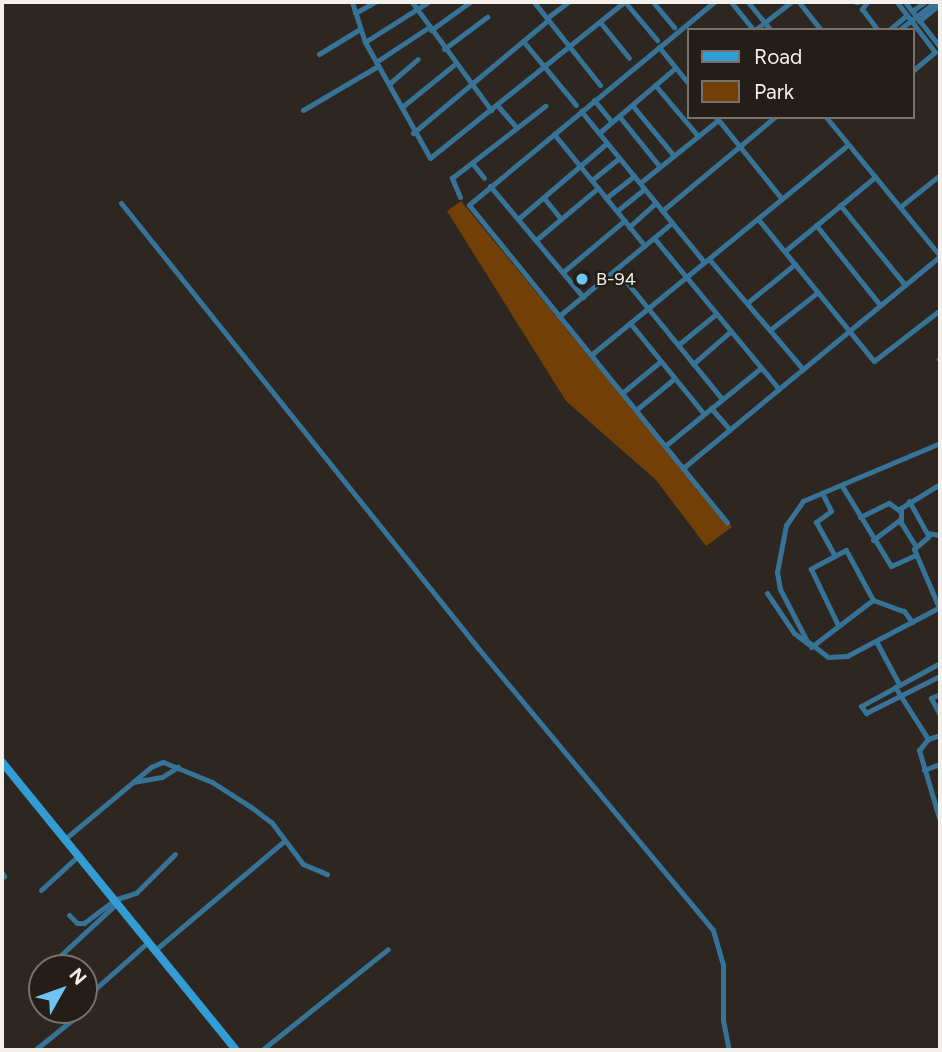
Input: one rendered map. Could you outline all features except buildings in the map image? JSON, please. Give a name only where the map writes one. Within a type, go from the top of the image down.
[{"type":"street","points":[[352,2],[365,42],[402,107],[413,133],[430,158],[625,2],[687,82]]},
{"type":"street","points":[[355,13],[375,2]]},
{"type":"street","points":[[412,2],[491,110]]},
{"type":"street","points":[[365,42],[428,2]]},
{"type":"street","points":[[303,110],[470,2]]},
{"type":"street","points":[[534,2],[600,85]]},
{"type":"street","points":[[413,133],[568,2]]},
{"type":"street","points":[[653,2],[674,27]]},
{"type":"street","points":[[714,2],[658,44],[490,186],[470,207],[727,522]]},
{"type":"street","points":[[731,2],[752,28]]},
{"type":"street","points":[[748,2],[770,28]]},
{"type":"street","points":[[757,28],[791,2]]},
{"type":"street","points":[[799,2],[819,28]]},
{"type":"street","points":[[867,2],[862,9],[876,28]]},
{"type":"street","points":[[897,2],[940,47]]},
{"type":"street","points":[[905,2],[935,52],[914,69]]},
{"type":"street","points":[[910,28],[925,2]]},
{"type":"street","points":[[914,18],[935,2]]},
{"type":"street","points":[[897,28],[940,4]]},
{"type":"street","points":[[444,49],[487,17]]},
{"type":"street","points":[[600,22],[629,58]]},
{"type":"street","points":[[319,54],[360,29]]},
{"type":"street","points":[[523,41],[576,105]]},
{"type":"street","points":[[389,84],[418,59]]},
{"type":"street","points":[[402,107],[455,64]]},
{"type":"street","points":[[599,133],[676,68]]},
{"type":"street","points":[[655,85],[698,136]]},
{"type":"street","points":[[594,100],[612,122]]},
{"type":"street","points":[[498,105],[516,128]]},
{"type":"street","points":[[632,105],[674,156]]},
{"type":"street","points":[[460,197],[451,180],[545,106]]},
{"type":"street","points":[[581,111],[672,223],[747,303],[803,369]]},
{"type":"street","points":[[619,116],[660,167]]},
{"type":"street","points":[[640,183],[717,119],[782,199]]},
{"type":"street","points":[[662,211],[773,119]]},
{"type":"street","points":[[683,468],[940,256],[828,119]]},
{"type":"street","points":[[554,134],[645,246]]},
{"type":"street","points":[[518,219],[607,143]]},
{"type":"street","points":[[591,355],[848,145]]},
{"type":"street","points":[[592,180],[619,158]]},
{"type":"street","points":[[472,163],[484,178]]},
{"type":"street","points":[[900,207],[940,175]]},
{"type":"street","points":[[606,198],[634,176]]},
{"type":"street","points":[[785,251],[875,177]]},
{"type":"street","points":[[490,186],[583,297]]},
{"type":"street","points":[[536,240],[598,188]]},
{"type":"street","points":[[617,211],[645,189]]},
{"type":"street","points":[[544,198],[561,219]]},
{"type":"street","points":[[121,203],[478,648],[713,930],[723,965],[723,1020],[729,1050]]},
{"type":"street","points":[[629,227],[656,204]]},
{"type":"street","points":[[840,205],[905,285]]},
{"type":"street","points":[[758,219],[876,362],[940,310]]},
{"type":"street","points":[[563,272],[624,221]]},
{"type":"street","points":[[559,316],[672,223]]},
{"type":"street","points":[[816,225],[880,305]]},
{"type":"street","points":[[654,238],[779,389]]},
{"type":"street","points":[[747,303],[795,264]]},
{"type":"street","points":[[616,269],[722,399]]},
{"type":"street","points":[[770,330],[818,292]]},
{"type":"street","points":[[678,345],[716,314]]},
{"type":"street","points":[[630,323],[704,414]]},
{"type":"street","points":[[693,364],[731,331]]},
{"type":"street","points":[[622,393],[661,361]]},
{"type":"street","points":[[665,446],[761,368]]},
{"type":"street","points":[[636,410],[675,378]]},
{"type":"street","points":[[711,408],[730,430]]},
{"type":"street","points":[[810,646],[780,589],[777,565],[790,516],[803,501],[940,443]]},
{"type":"street","points":[[768,593],[794,633],[810,646],[838,658],[940,609],[916,555],[915,545],[900,520],[900,511],[909,501],[940,484]]},
{"type":"street","points":[[842,486],[873,540],[893,567],[916,555]]},
{"type":"street","points":[[822,493],[831,511],[816,522],[834,555]]},
{"type":"street","points":[[909,501],[929,536]]},
{"type":"street","points":[[860,517],[889,503],[900,511]]},
{"type":"street","points":[[873,540],[900,520]]},
{"type":"street","points":[[915,545],[929,536],[940,535]]},
{"type":"street","points":[[838,625],[811,569],[846,550],[851,554],[873,600],[904,611],[912,622]]},
{"type":"street","points":[[810,646],[873,600]]},
{"type":"street","points":[[876,641],[900,697],[928,740]]},
{"type":"street","points":[[940,663],[862,704],[864,712],[940,676]]},
{"type":"street","points":[[940,694],[931,698],[940,715]]},
{"type":"street","points":[[940,735],[928,740],[919,750],[940,821]]},
{"type":"street","points":[[2,762],[236,1050]]},
{"type":"street","points":[[66,838],[161,762],[215,783],[251,807],[272,823],[306,866],[327,874]]},
{"type":"street","points":[[924,770],[940,764]]},
{"type":"street","points":[[133,782],[162,777],[178,767]]},
{"type":"street","points":[[154,951],[284,841]]},
{"type":"street","points":[[69,915],[83,923],[116,901],[136,892],[175,854]]},
{"type":"street","points":[[41,890],[79,855]]},
{"type":"street","points":[[61,954],[116,901]]},
{"type":"street","points":[[98,987],[147,943]]},
{"type":"street","points":[[262,1050],[388,949]]},
{"type":"street","points":[[35,1050],[67,1024]]},
{"type":"green space","points":[[461,201],[732,527],[706,546],[656,480],[566,401],[447,211]]},
{"type":"place","name":"B-94","points":[[582,279]]}]
